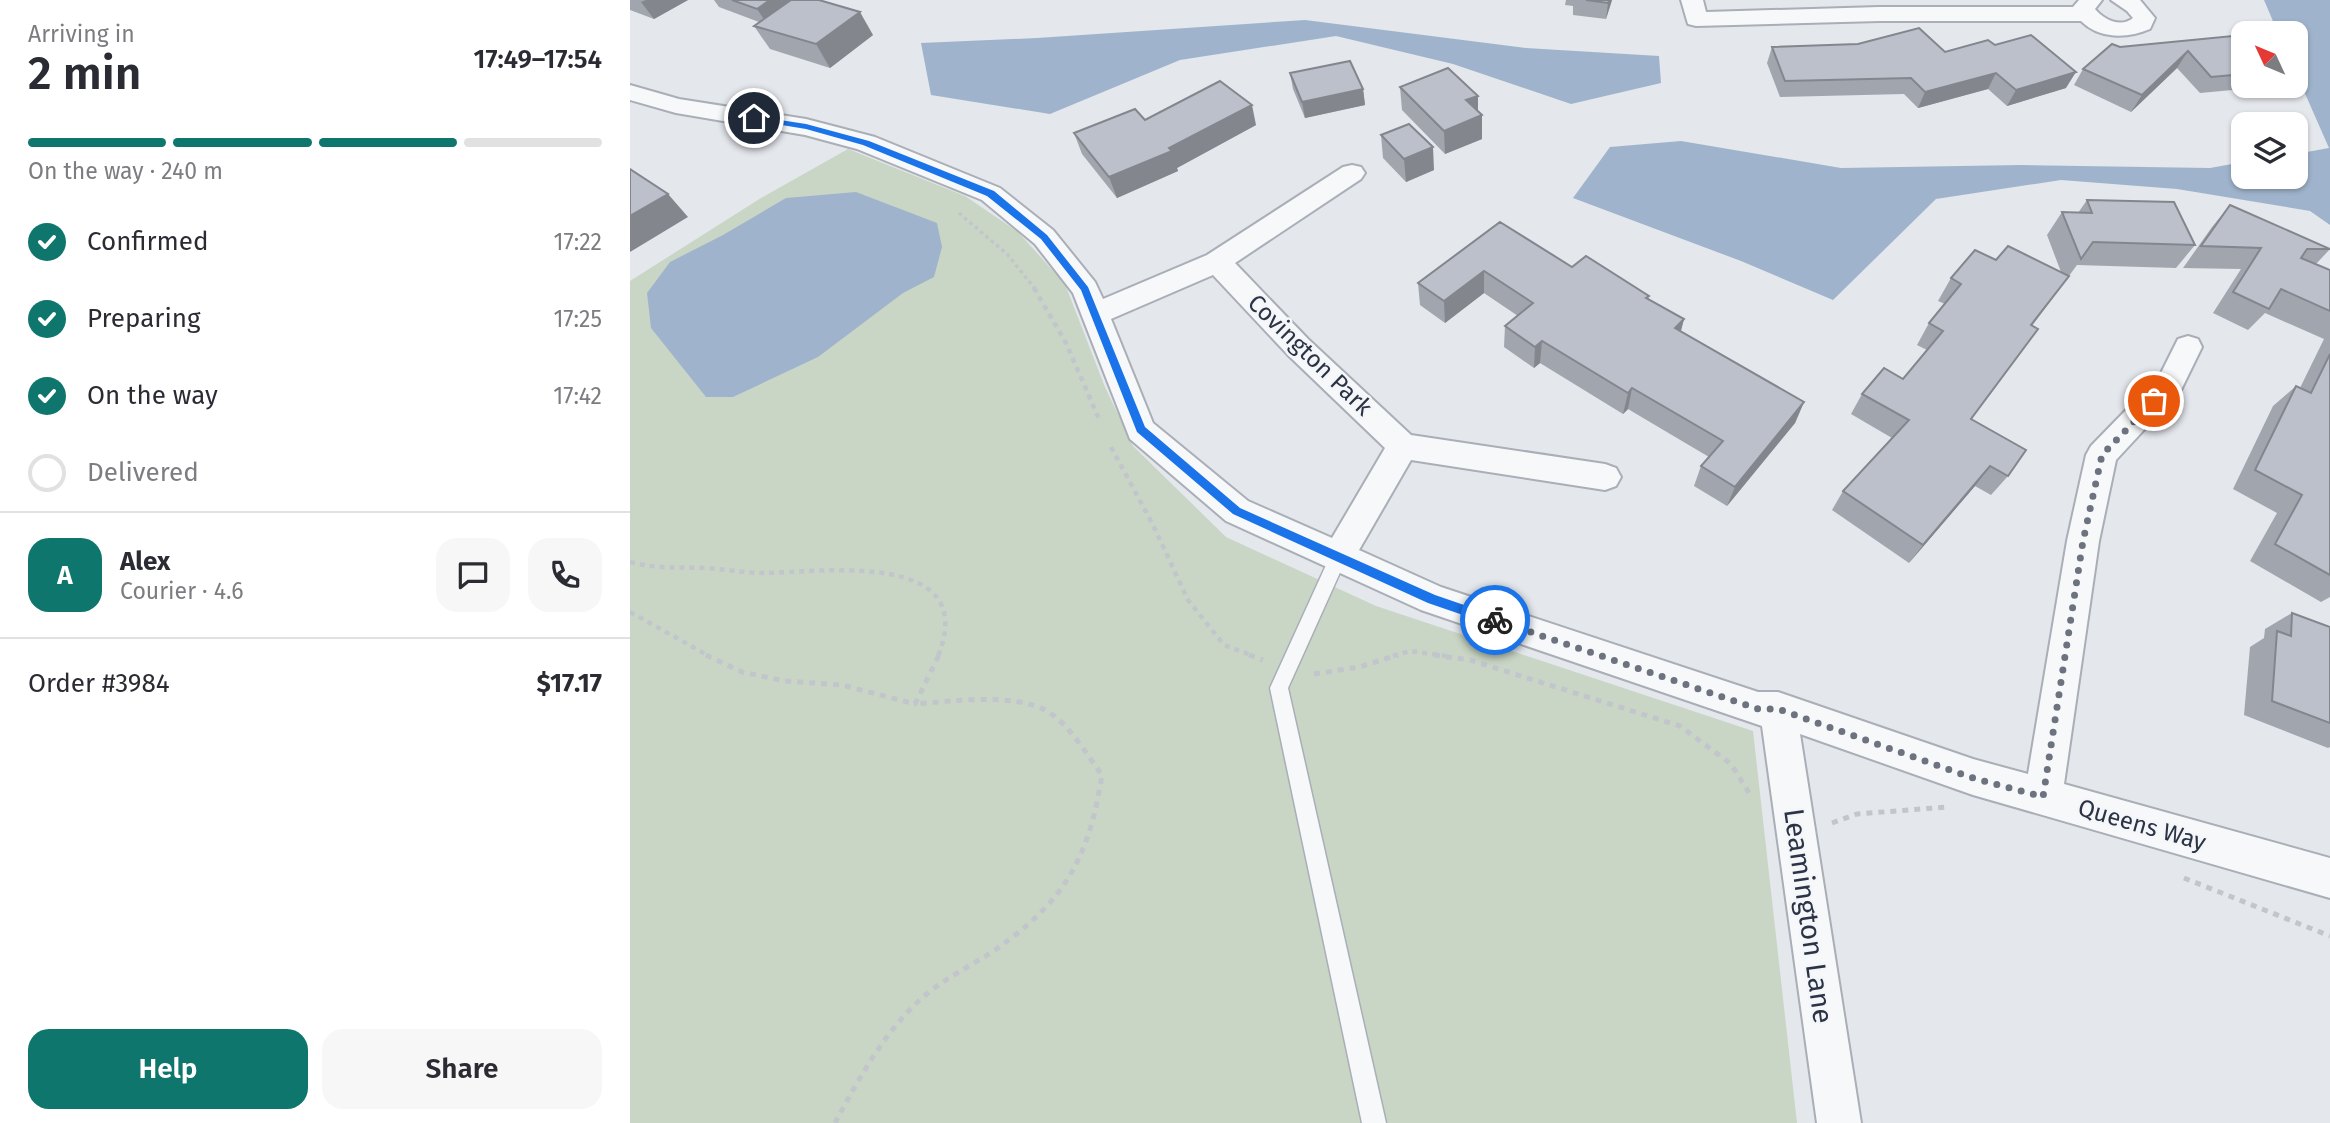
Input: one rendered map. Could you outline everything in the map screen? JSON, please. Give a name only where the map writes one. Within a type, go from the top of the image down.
[{"type":"street","points":[[1694,10],[1879,14],[2089,7],[2093,20],[2114,29],[2136,28],[2142,24],[2144,18],[2141,12],[2122,0]]},
{"type":"street","name":"Queens Way","points":[[630,92],[676,106],[806,127],[854,140],[990,194],[1044,237],[1085,289],[1141,429],[1237,511],[1433,600],[1758,709],[1778,709],[1973,778],[2330,878]]},
{"type":"street","points":[[1095,314],[1217,262],[1352,173]]},
{"type":"street","name":"Covington Park","points":[[1217,262],[1298,347],[1404,446]]},
{"type":"street","points":[[2043,797],[2083,541],[2102,455],[2171,382],[2188,347]]},
{"type":"street","points":[[1338,557],[1404,446],[1605,477]]},
{"type":"street","name":"Leamington Lane","points":[[1778,709],[1839,1123]]},
{"type":"lane","points":[[1338,557],[1279,688],[1374,1123]]},
{"type":"path","points":[[630,562],[725,571],[881,574],[912,579],[932,588],[944,612],[945,631],[935,665],[915,704]]},
{"type":"path","points":[[630,612],[681,643],[742,673],[785,681],[842,685],[915,704],[981,701],[1044,709],[1073,738],[1102,775],[1095,820],[1077,867],[1044,908],[1003,944],[923,997],[892,1032],[849,1095],[835,1123]]},
{"type":"green space","points":[[848,149],[965,196],[1018,232],[1065,284],[1105,387],[1133,446],[1226,537],[1376,606],[1753,731],[1797,1123],[630,1123],[630,281],[761,198]]},
{"type":"water","points":[[2264,0],[2330,0],[2330,225],[2310,211],[2177,189],[2061,180],[1936,199],[1833,300],[1741,261],[1573,198],[1610,147],[1681,141],[1841,168],[2021,165],[2210,168],[2231,164],[2231,189],[2308,189],[2308,152],[2329,148],[2307,98],[2308,21],[2273,21]]},
{"type":"water","points":[[1305,20],[1526,48],[1659,56],[1661,83],[1571,104],[1453,64],[1336,36],[1180,60],[1050,114],[931,95],[921,43],[1037,38]]},
{"type":"water","points":[[856,192],[937,223],[942,247],[934,277],[903,293],[818,357],[733,397],[706,397],[651,328],[647,293],[670,262],[786,198]]},
{"type":"building","points":[[732,0],[770,0],[757,9]]},
{"type":"building","points":[[791,0],[819,0],[860,12],[816,44],[754,26]]},
{"type":"building","points":[[1586,0],[1609,0],[1608,3]]},
{"type":"building","points":[[1919,28],[1945,52],[1988,40],[1995,45],[2031,35],[2076,72],[2016,90],[1996,73],[1925,92],[1911,78],[1785,81],[1772,47],[1858,44]]},
{"type":"building","points":[[2231,36],[2231,75],[2211,77],[2188,51],[2142,95],[2083,69],[2112,44],[2120,47]]},
{"type":"building","points":[[1350,61],[1363,89],[1302,102],[1290,73]]},
{"type":"building","points":[[1448,68],[1478,96],[1466,100],[1482,115],[1444,131],[1400,87]]},
{"type":"building","points":[[1220,81],[1252,105],[1169,148],[1172,151],[1109,177],[1074,133],[1135,109],[1145,120]]},
{"type":"building","points":[[1409,124],[1433,147],[1404,159],[1381,135]]},
{"type":"building","points":[[630,169],[668,194],[630,216]]},
{"type":"building","points":[[2087,200],[2174,202],[2195,245],[2093,242],[2081,259],[2062,212],[2092,213]]},
{"type":"building","points":[[2230,205],[2330,249],[2307,249],[2301,258],[2330,270],[2330,311],[2281,289],[2269,309],[2233,292],[2261,248],[2201,246]]},
{"type":"building","points":[[1500,222],[1572,267],[1586,256],[1649,296],[1646,298],[1684,319],[1675,328],[1804,402],[1735,487],[1701,466],[1723,441],[1632,388],[1628,393],[1542,341],[1535,347],[1505,326],[1533,303],[1484,271],[1444,301],[1418,283]]},
{"type":"building","points":[[2008,246],[2069,276],[2031,325],[2038,329],[1971,419],[2026,450],[2008,476],[1990,466],[1923,545],[1843,491],[1909,420],[1862,394],[1884,368],[1903,379],[1943,331],[1929,323],[1961,284],[1951,278],[1975,250],[1996,260]]},
{"type":"building","points":[[2330,354],[2330,575],[2275,544],[2302,495],[2255,470],[2296,386],[2311,393]]},
{"type":"building","points":[[2292,613],[2330,627],[2330,723],[2272,701],[2277,631],[2291,636]]},
{"type":"way so far","points":[[1495,620],[1758,709],[1778,709],[1973,778],[2043,797],[2083,541],[2102,455],[2154,401]]},
{"type":"route","points":[[754,118],[806,127],[866,143],[990,194],[1044,237],[1085,289],[1141,429],[1237,511],[1433,600],[1495,620]]}]
